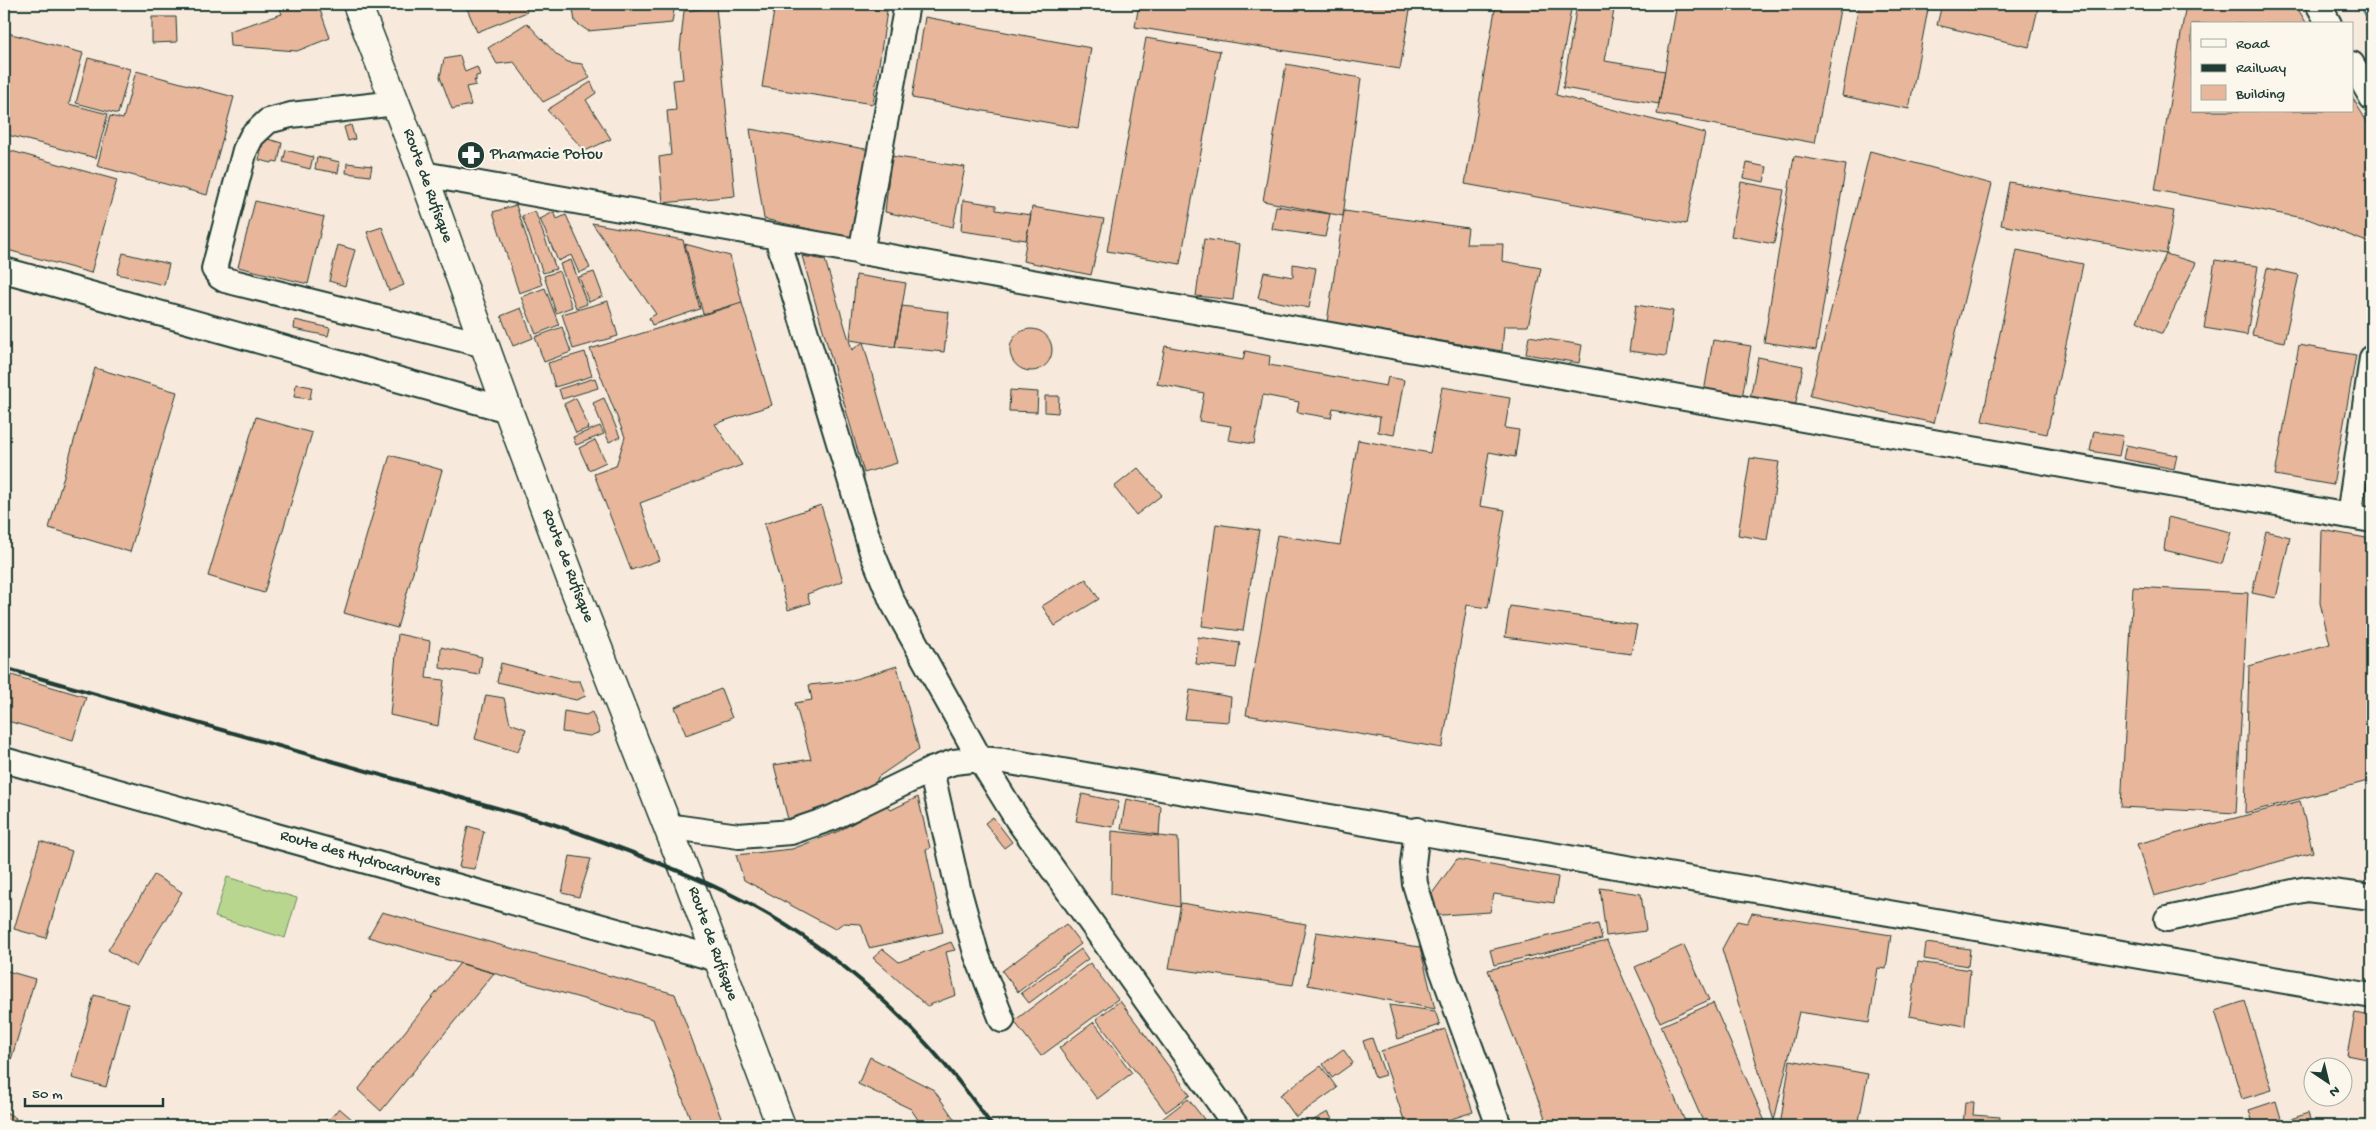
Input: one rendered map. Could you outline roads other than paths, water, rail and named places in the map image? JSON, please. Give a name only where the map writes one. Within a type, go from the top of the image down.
[{"type":"main road","name":"Route de Rufisque","points":[[357,4],[423,174],[508,410],[780,1126]]},
{"type":"street","points":[[861,253],[907,4]]},
{"type":"street","points":[[2318,4],[2328,22]]},
{"type":"street","points":[[2354,67],[2372,98]]},
{"type":"street","points":[[396,103],[291,116],[268,121],[260,127],[252,136],[245,150],[214,269],[225,280],[485,345]]},
{"type":"street","points":[[423,174],[2372,520]]},
{"type":"street","points":[[777,237],[872,552],[892,601],[980,759],[1017,819],[1236,1126]]},
{"type":"street","points":[[4,270],[508,410]]},
{"type":"street","points":[[2349,516],[2372,358]]},
{"type":"street","points":[[667,826],[739,836],[791,832],[832,818],[931,770],[954,762],[980,759],[1004,761],[1418,830],[2372,996]]},
{"type":"street","name":"Route des Hydrocarbures","points":[[4,760],[717,959]]},
{"type":"street","points":[[931,770],[956,879],[976,952],[1002,1020]]},
{"type":"street","points":[[1418,830],[1413,864],[1415,884],[1436,953],[1499,1126]]},
{"type":"street","points":[[2167,919],[2307,889],[2372,897]]},
{"type":"waterway","points":[[2361,4],[2372,22]]},
{"type":"railway","points":[[4,668],[550,823],[641,856],[730,894],[806,938],[876,994],[908,1024],[938,1057],[992,1126]]},
{"type":"place","name":"Pharmacie Potou","points":[[471,155]]}]
